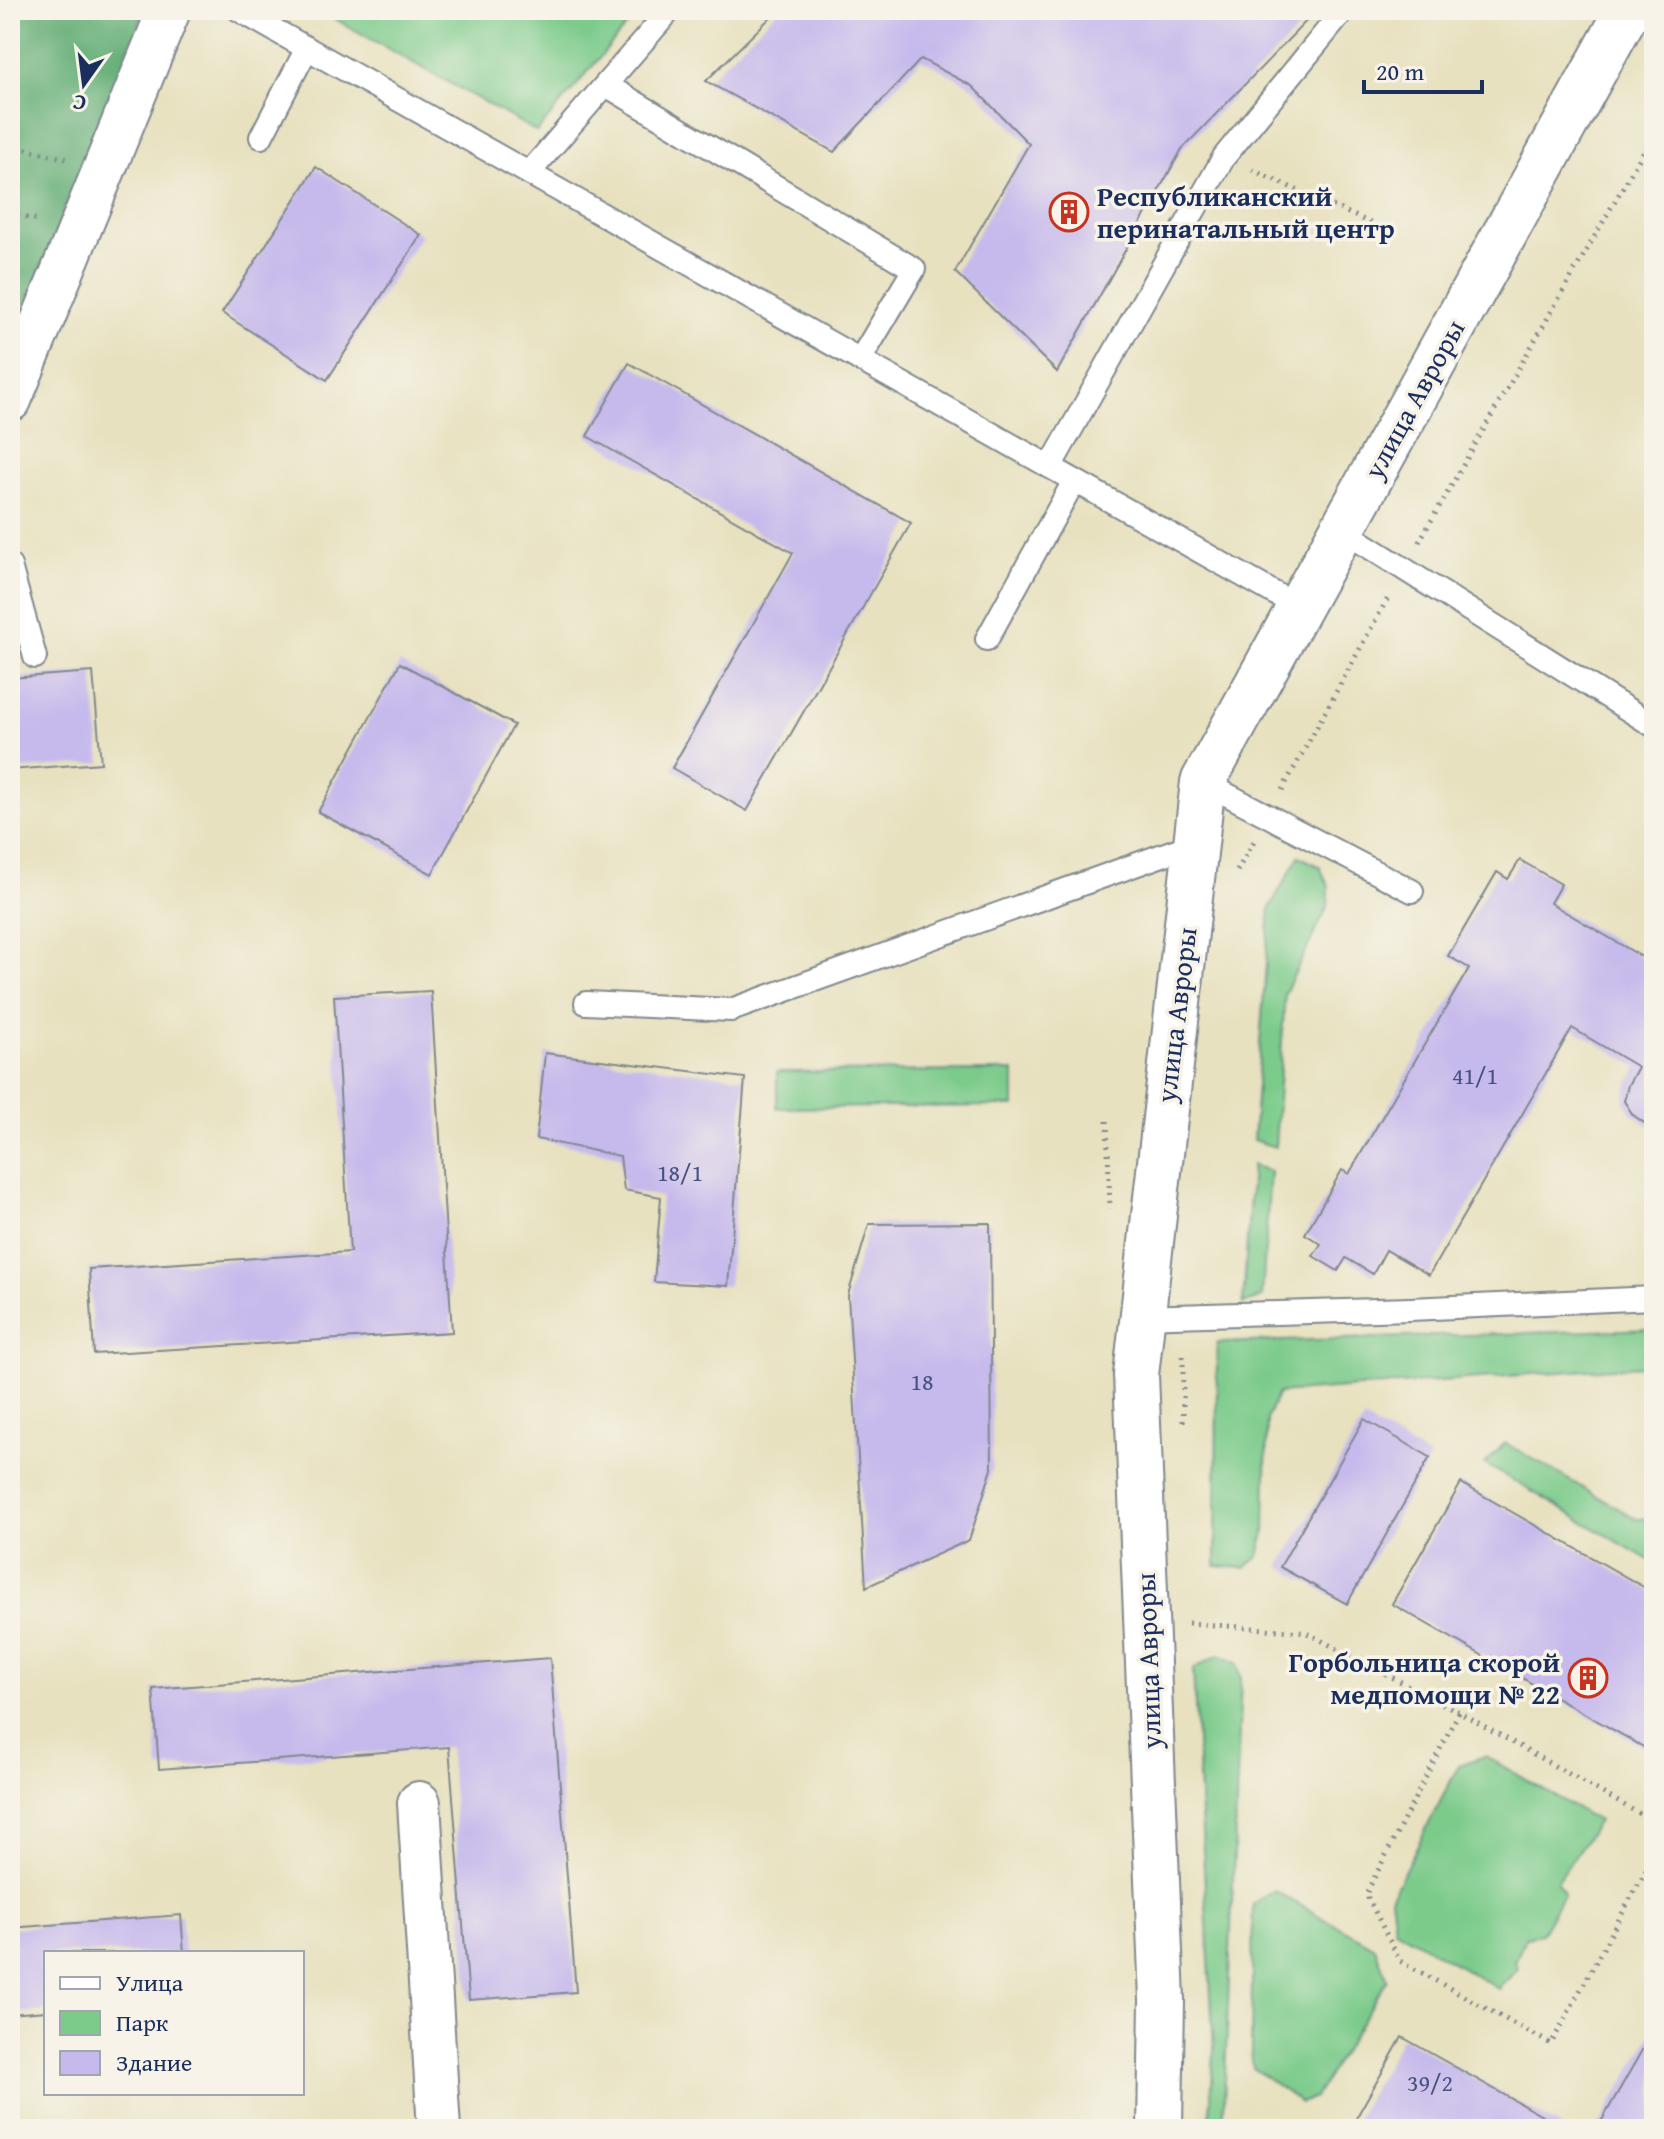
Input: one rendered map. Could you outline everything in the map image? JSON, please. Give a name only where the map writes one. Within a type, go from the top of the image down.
[{"type":"street","points":[[10,400],[169,10]]},
{"type":"street","name":"улица Авроры","points":[[1160,2129],[1162,2000],[1136,1375],[1162,1316],[1203,782],[1628,10]]},
{"type":"street","points":[[419,1803],[439,2129]]},
{"type":"lane","points":[[239,10],[1299,607]]},
{"type":"lane","points":[[529,173],[670,10]]},
{"type":"lane","points":[[1050,467],[1224,157],[1344,10]]},
{"type":"lane","points":[[261,137],[307,48]]},
{"type":"lane","points":[[606,85],[914,269],[860,360]]},
{"type":"lane","points":[[987,639],[1074,481]]},
{"type":"lane","points":[[1342,530],[1654,726]]},
{"type":"lane","points":[[10,566],[35,657]]},
{"type":"lane","points":[[1203,782],[1412,891]]},
{"type":"lane","points":[[586,1003],[731,1010],[1196,843]]},
{"type":"lane","points":[[1162,1316],[1654,1298]]},
{"type":"path","points":[[1233,878],[1404,569],[1654,133]]},
{"type":"path","points":[[1224,157],[1373,224]]},
{"type":"path","points":[[1162,1316],[1183,1422]]},
{"type":"path","points":[[1183,1623],[1305,1632],[1459,1712],[1654,1822]]},
{"type":"path","points":[[1459,1712],[1366,1894],[1400,1961],[1551,2044],[1654,1855]]},
{"type":"green space","points":[[10,10],[145,10],[10,344]]},
{"type":"green space","points":[[319,10],[640,10],[537,132]]},
{"type":"green space","points":[[1299,856],[1320,867],[1329,887],[1328,906],[1285,993],[1275,1147],[1253,1140],[1270,907]]},
{"type":"green space","points":[[1014,1071],[1014,1106],[777,1108],[777,1072]]},
{"type":"green space","points":[[1252,1165],[1270,1171],[1262,1297],[1243,1304]]},
{"type":"green space","points":[[1654,1329],[1654,1365],[1278,1393],[1267,1418],[1265,1531],[1259,1556],[1245,1568],[1216,1566],[1217,1343]]},
{"type":"green space","points":[[1505,1443],[1637,1519],[1654,1518],[1654,1563],[1485,1464]]},
{"type":"green space","points":[[1219,1655],[1237,1663],[1241,1678],[1223,2129],[1209,2129],[1214,2051],[1193,1669]]},
{"type":"green space","points":[[1485,1756],[1598,1821],[1557,1882],[1564,1893],[1541,1934],[1526,1937],[1515,1961],[1518,1968],[1499,1989],[1395,1929],[1391,1897],[1459,1765]]},
{"type":"green space","points":[[1275,1891],[1375,1947],[1387,1980],[1315,2097],[1301,2103],[1253,2068],[1251,2052],[1253,1904]]},
{"type":"building","name":"Республиканский перинатальный центр","points":[[778,10],[1317,10],[1182,149],[1057,372],[955,272],[1029,144],[972,86],[921,59],[834,152],[706,81]]},
{"type":"building","points":[[316,167],[421,235],[327,380],[222,313]]},
{"type":"building","points":[[629,363],[911,523],[747,811],[672,768],[793,553],[587,436]]},
{"type":"building","points":[[400,663],[514,725],[432,874],[318,812]]},
{"type":"building","points":[[93,672],[101,763],[10,770],[10,678]]},
{"type":"building","points":[[1520,860],[1561,884],[1550,903],[1654,964],[1654,1126],[1633,1115],[1624,1101],[1638,1067],[1572,1028],[1429,1275],[1386,1250],[1373,1274],[1346,1258],[1338,1271],[1313,1256],[1321,1244],[1305,1234],[1342,1170],[1349,1174],[1469,968],[1448,956],[1497,872],[1508,879]]},
{"type":"building","points":[[431,991],[452,1332],[94,1354],[89,1269],[350,1252],[334,996]]},
{"type":"building","points":[[545,1053],[745,1078],[728,1286],[654,1282],[661,1197],[624,1190],[620,1156],[536,1139]]},
{"type":"building","points":[[990,1223],[992,1469],[969,1540],[866,1587],[848,1295],[869,1224]]},
{"type":"building","points":[[1364,1419],[1430,1457],[1347,1604],[1280,1567]]},
{"type":"building","name":"Горбольница скорой медпомощи № 22","points":[[1461,1483],[1654,1593],[1654,1753],[1392,1604]]},
{"type":"building","points":[[550,1658],[576,1992],[469,2000],[449,1747],[159,1769],[153,1689]]},
{"type":"building","points":[[181,1915],[184,1951],[44,1951],[44,2011],[10,2014],[10,1928]]},
{"type":"building","points":[[1654,2029],[1654,2129],[1597,2129]]},
{"type":"building","points":[[1402,2037],[1565,2129],[1350,2129]]},
{"type":"place","name":"Республиканский перинатальный центр","points":[[1069,212]]},
{"type":"place","name":"Горбольница скорой медпомощи № 22","points":[[1588,1678]]}]
